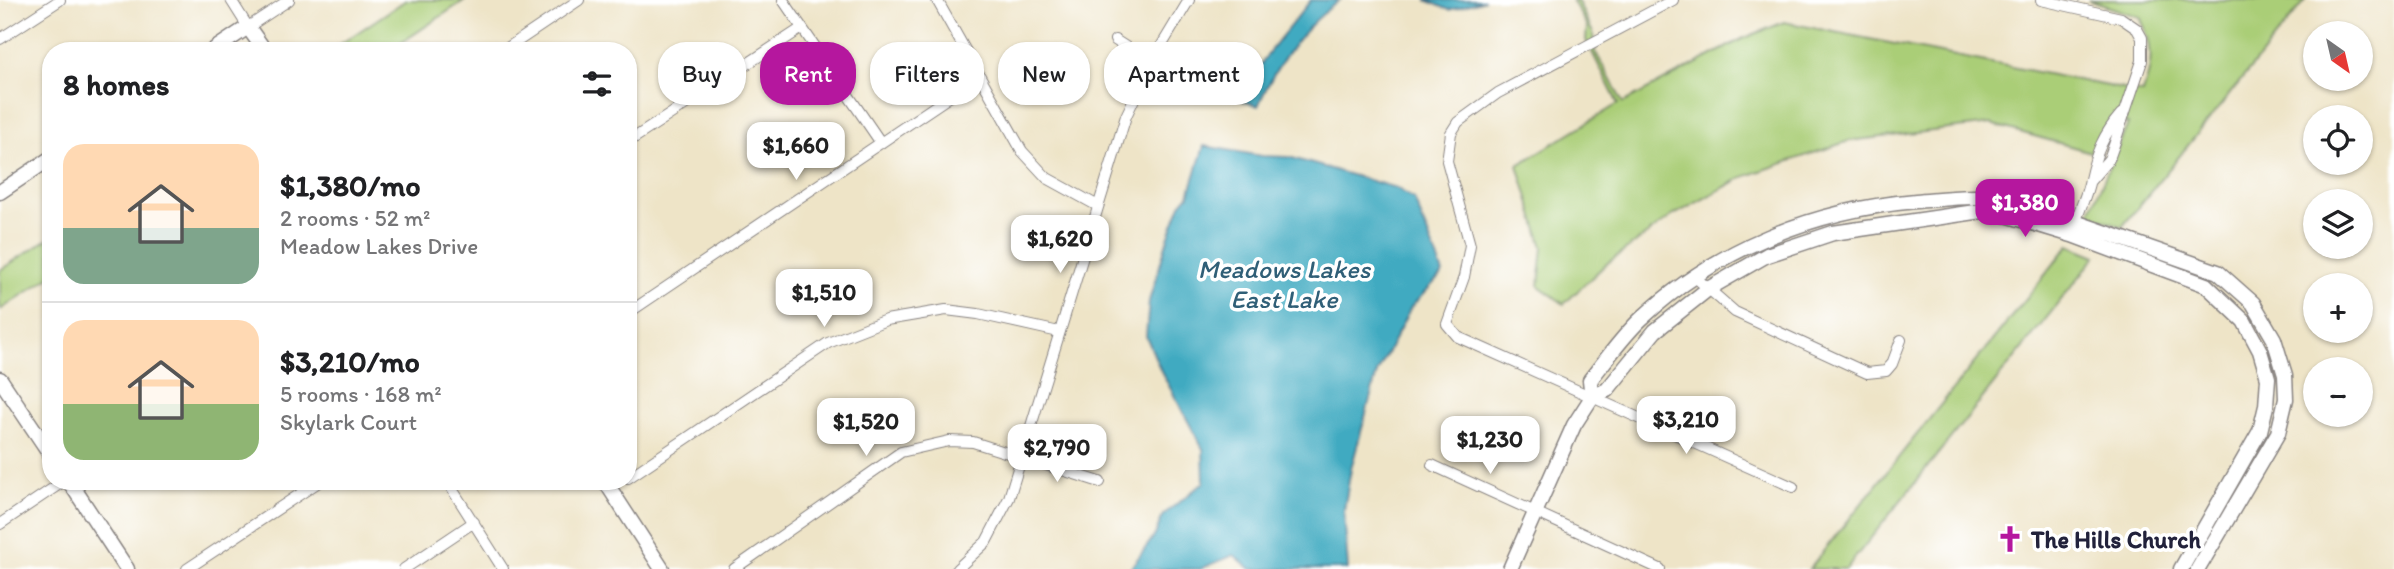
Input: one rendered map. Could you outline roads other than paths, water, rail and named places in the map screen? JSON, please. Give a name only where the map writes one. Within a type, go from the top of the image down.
[{"type":"street","points":[[0,39],[60,0]]},
{"type":"street","points":[[231,0],[259,42]]},
{"type":"street","points":[[226,42],[289,0]]},
{"type":"street","points":[[516,42],[579,0]]},
{"type":"street","points":[[783,0],[881,143]]},
{"type":"street","points":[[937,0],[961,42]]},
{"type":"street","points":[[1164,42],[1189,0]]},
{"type":"street","points":[[1674,0],[1498,93],[1471,110],[1451,133],[1447,151],[1450,180],[1470,245],[1464,277],[1447,324],[1458,337],[1793,487]]},
{"type":"street","points":[[2041,0],[2121,18],[2137,29],[2144,47],[2124,111],[2110,128],[2094,158],[2090,181],[2074,229]]},
{"type":"street","points":[[637,136],[802,27]]},
{"type":"street","points":[[984,84],[1005,127],[1037,169],[1098,205]]},
{"type":"street","points":[[637,307],[937,105]]},
{"type":"street","points":[[957,569],[986,542],[1009,498],[1131,105]]},
{"type":"street","points":[[0,192],[42,164]]},
{"type":"street","points":[[1592,397],[1590,380],[1626,334],[1695,277],[1760,238],[1828,216],[1896,203],[1992,195],[2206,285],[2244,321],[2260,351],[2267,378],[2266,406],[2260,431],[2181,569]]},
{"type":"street","points":[[1510,569],[1574,425],[1592,397],[1607,390],[1655,331],[1708,289],[1767,255],[1797,243],[1833,233],[1906,220],[1989,210],[2074,229],[2218,272],[2253,303],[2281,356],[2286,399],[2278,433],[2199,569]]},
{"type":"street","points":[[1695,277],[1735,312],[1867,373],[1886,371],[1901,340]]},
{"type":"street","points":[[637,472],[828,343],[886,320],[946,310],[1059,331]]},
{"type":"street","points":[[0,379],[42,441]]},
{"type":"street","points":[[734,569],[901,452],[949,441],[973,442],[1100,482]]},
{"type":"street","points":[[1432,465],[1534,514],[1660,569]]},
{"type":"street","points":[[0,524],[52,490]]},
{"type":"street","points":[[72,490],[127,569]]},
{"type":"street","points":[[187,569],[306,490]]},
{"type":"street","points":[[453,490],[503,569]]},
{"type":"street","points":[[611,490],[662,569]]},
{"type":"street","points":[[404,569],[474,523]]},
{"type":"water","points":[[1311,0],[1340,0],[1314,22],[1292,47],[1264,94],[1264,60]]},
{"type":"water","points":[[1426,0],[1485,0],[1449,10]]},
{"type":"water","name":"Meadows Lakes East Lake","points":[[1204,146],[1262,156],[1289,157],[1396,188],[1414,199],[1443,273],[1411,307],[1377,373],[1351,469],[1344,510],[1348,569],[1251,569],[1234,555],[1200,569],[1130,569],[1155,535],[1163,515],[1204,482],[1203,449],[1161,371],[1146,336],[1149,301],[1168,238],[1181,204],[1189,195]]},
{"type":"place","name":"The Hills Church","points":[[2010,539]]}]
